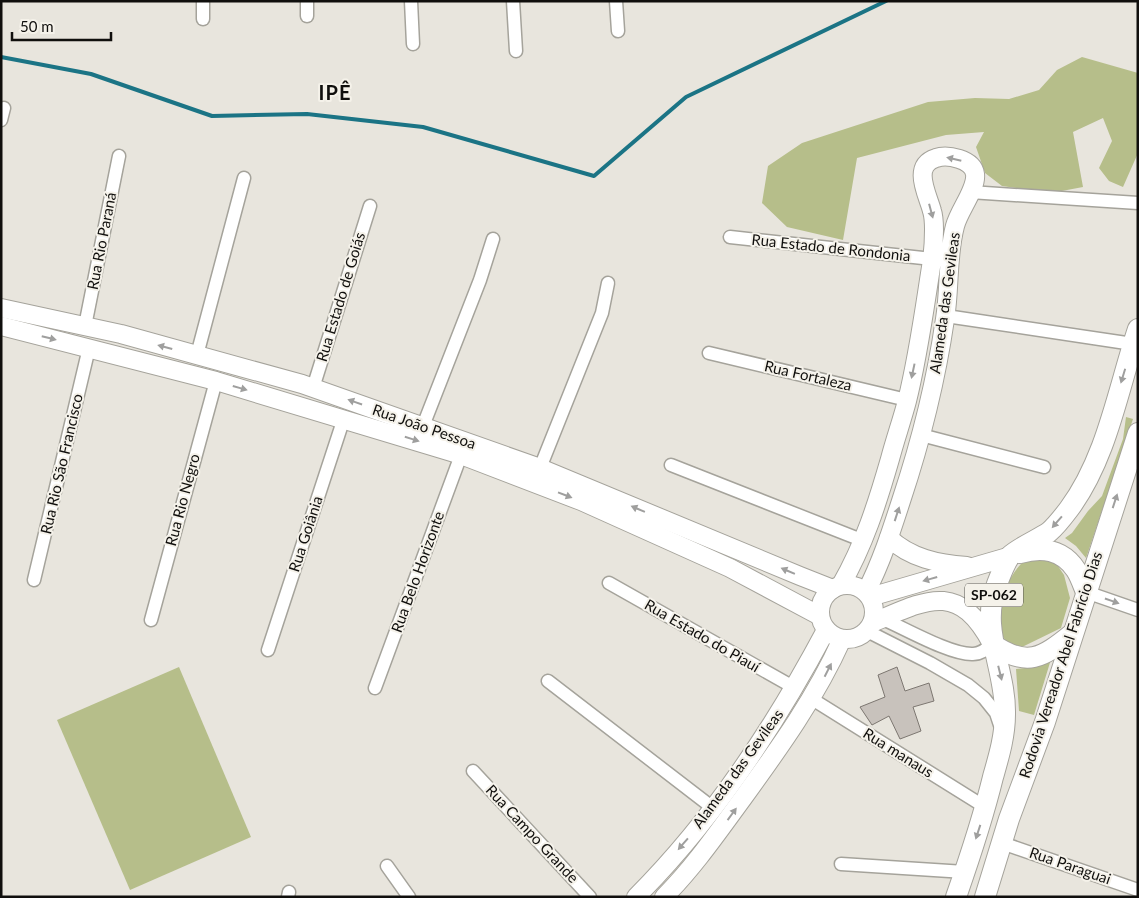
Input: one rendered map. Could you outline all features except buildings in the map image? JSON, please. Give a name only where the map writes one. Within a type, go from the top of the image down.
[{"type":"main road","points":[[1011,556],[1050,531],[1069,509],[1087,480],[1105,437],[1135,337]]},
{"type":"main road","name":"Rodovia Vereador Abel Fabrício Dias","points":[[985,897],[1045,722],[1138,433]]},
{"type":"main road","points":[[1011,556],[1045,549],[1063,556],[1076,570],[1086,592]]},
{"type":"main road","name":"Rodovia Vereador Abel Fabrício Dias","points":[[956,897],[985,807],[1004,735],[1006,713],[1002,680],[992,644],[990,624],[992,603],[997,584],[1011,556]]},
{"type":"main road","points":[[992,644],[1007,654],[1024,659],[1043,655],[1072,634]]},
{"type":"street","points":[[203,1],[203,19]]},
{"type":"street","points":[[307,1],[307,16]]},
{"type":"street","points":[[411,1],[412,44]]},
{"type":"street","points":[[513,1],[516,51]]},
{"type":"street","points":[[616,1],[618,31]]},
{"type":"street","name":"Rua Rio Paraná","points":[[85,326],[119,156]]},
{"type":"street","name":"Alameda das Gevileas","points":[[636,897],[714,808],[795,688],[823,623],[823,600],[837,587],[864,540],[879,498],[907,400],[921,333],[932,258],[934,230],[932,212],[922,184],[923,172],[926,164],[932,159],[941,156],[957,158],[974,170],[975,176],[970,192],[955,224],[948,270],[946,316],[922,436],[889,538],[868,595],[874,606],[874,624]]},
{"type":"street","points":[[197,355],[244,178]]},
{"type":"street","points":[[970,192],[1138,203]]},
{"type":"street","name":"Rua Estado de Goiás","points":[[313,388],[370,206]]},
{"type":"street","name":"Rua Estado de Rondonia","points":[[730,237],[932,258]]},
{"type":"street","points":[[423,426],[480,280],[493,239]]},
{"type":"street","points":[[540,468],[602,313],[608,283]]},
{"type":"street","name":"Rua João Pessoa","points":[[1,308],[85,326],[313,388],[540,468],[800,576],[837,587]]},
{"type":"street","points":[[946,316],[1135,337]]},
{"type":"street","name":"Rua João Pessoa","points":[[1,326],[216,380],[461,455],[580,501],[721,564],[823,623]]},
{"type":"street","name":"Rua Rio São Francisco","points":[[34,580],[89,348]]},
{"type":"street","name":"Rua Fortaleza","points":[[708,353],[907,400]]},
{"type":"street","name":"Rua Rio Negro","points":[[151,620],[216,380]]},
{"type":"street","name":"Rua Goiânia","points":[[268,650],[344,418]]},
{"type":"street","points":[[922,436],[1044,467]]},
{"type":"street","name":"Rua Belo Horizonte","points":[[375,688],[461,455]]},
{"type":"street","points":[[671,465],[864,540]]},
{"type":"street","points":[[889,538],[900,548],[913,555],[956,565],[975,566]]},
{"type":"street","points":[[837,587],[850,585],[858,587],[868,595],[1011,556]]},
{"type":"street","name":"Rua Estado do Piauí","points":[[609,583],[795,688]]},
{"type":"street","points":[[1086,592],[1138,610]]},
{"type":"street","points":[[823,623],[834,636],[842,639],[851,639],[860,636],[874,624],[924,602],[936,600],[950,601],[963,607],[976,618],[992,644],[982,653],[964,653],[874,624]]},
{"type":"street","points":[[874,624],[930,663],[968,685],[984,698],[996,714],[1004,735]]},
{"type":"street","name":"Alameda das Gevileas","points":[[668,895],[708,847],[783,744],[812,700],[842,639]]},
{"type":"street","points":[[548,681],[714,808]]},
{"type":"street","name":"Rua manaus","points":[[812,700],[985,807]]},
{"type":"street","name":"Rua Campo Grande","points":[[473,771],[590,897]]},
{"type":"street","name":"Rua Paraguai","points":[[1002,843],[1138,890]]},
{"type":"street","points":[[841,864],[965,872]]},
{"type":"street","points":[[387,866],[409,897]]},
{"type":"green space","points":[[1082,57],[1138,73],[1138,153],[1123,187],[1109,181],[1099,168],[1112,141],[1103,118],[1073,132],[1083,187],[1051,193],[1002,186],[985,173],[976,147],[984,132],[946,135],[857,158],[843,240],[787,227],[762,203],[768,166],[802,143],[928,102],[975,98],[1009,99],[1039,90],[1057,70]]},
{"type":"green space","points":[[1126,417],[1133,419],[1086,558],[1076,546],[1065,538],[1072,533],[1102,496],[1123,439]]},
{"type":"green space","points":[[1028,558],[1051,560],[1058,566],[1064,575],[1070,598],[1061,628],[1020,648],[1010,645],[1002,635],[999,624],[999,612],[1002,599],[1013,574]]},
{"type":"green space","points":[[1052,656],[1034,715],[1019,711],[1016,669],[1034,667]]},
{"type":"green space","points":[[179,667],[251,837],[130,890],[57,720]]},
{"type":"waterway","points":[[1,57],[91,74],[212,116],[307,114],[423,127],[594,176],[686,97],[886,1]]},
{"type":"district","name":"IPÊ","points":[[335,93]]}]
